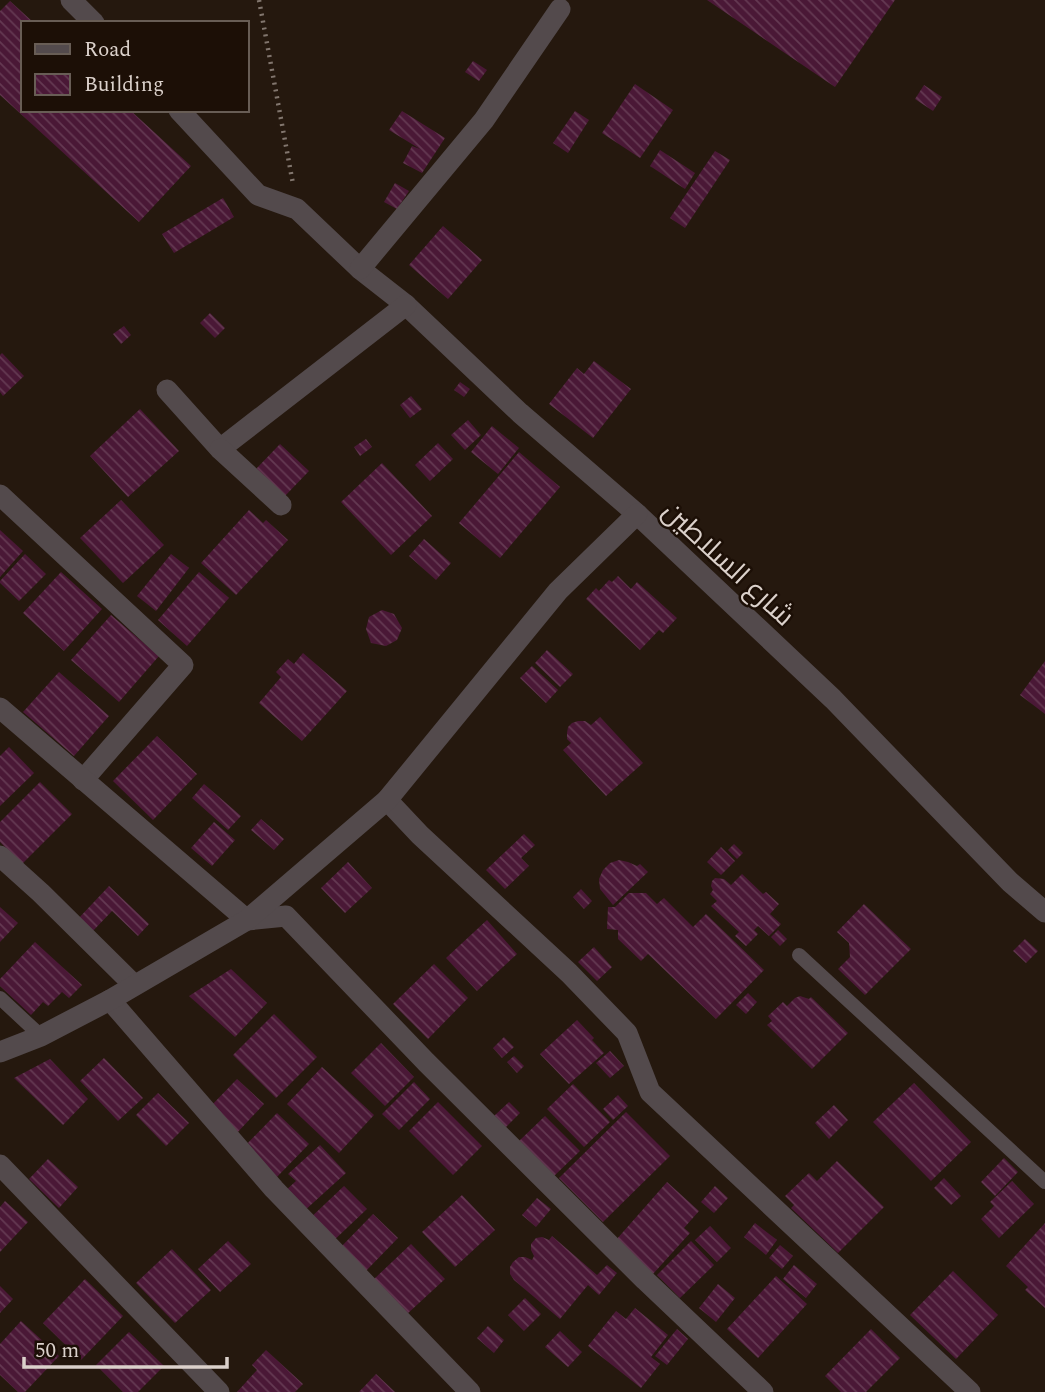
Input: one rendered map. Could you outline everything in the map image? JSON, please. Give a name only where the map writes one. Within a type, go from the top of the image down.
[{"type":"street","points":[[71,0],[92,21]]},
{"type":"street","points":[[360,269],[484,120],[560,9]]},
{"type":"street","points":[[181,112],[258,195],[297,209]]},
{"type":"street","name":"شارع السلاطين","points":[[297,209],[360,269],[406,305],[520,413],[636,514],[833,699],[1010,882],[1045,912]]},
{"type":"street","points":[[220,449],[406,305]]},
{"type":"street","points":[[167,390],[220,449],[281,505]]},
{"type":"street","points":[[0,495],[183,665],[83,780]]},
{"type":"street","points":[[0,1052],[41,1036],[110,1000],[247,920],[387,800],[558,591],[636,514]]},
{"type":"street","points":[[0,708],[247,920],[286,916],[426,1062],[607,1242],[764,1392]]},
{"type":"street","points":[[387,800],[420,835],[569,973],[626,1033],[650,1092],[970,1392]]},
{"type":"street","points":[[0,856],[134,985]]},
{"type":"street","points":[[110,1000],[274,1189],[470,1392]]},
{"type":"street","points":[[0,1165],[219,1392]]},
{"type":"lane","points":[[799,955],[1045,1182]]},
{"type":"lane","points":[[0,998],[41,1036]]},
{"type":"path","points":[[260,0],[297,209]]},
{"type":"building","points":[[707,0],[895,0],[835,87]]},
{"type":"building","points":[[10,1],[32,21],[21,21],[21,112],[132,112],[191,166],[139,222],[0,95],[0,11]]},
{"type":"building","points":[[473,61],[487,70],[479,81],[465,72]]},
{"type":"building","points":[[635,84],[673,110],[640,158],[602,133]]},
{"type":"building","points":[[924,85],[942,97],[933,111],[915,99]]},
{"type":"building","points":[[402,111],[445,138],[422,173],[403,163],[412,146],[420,149],[389,130]]},
{"type":"building","points":[[575,111],[589,120],[568,153],[553,143]]},
{"type":"building","points":[[660,150],[695,173],[685,189],[650,166]]},
{"type":"building","points":[[715,151],[730,160],[685,228],[670,218]]},
{"type":"building","points":[[395,183],[409,191],[397,209],[384,202]]},
{"type":"building","points":[[223,198],[234,217],[174,253],[162,234]]},
{"type":"building","points":[[443,226],[482,260],[448,299],[409,265]]},
{"type":"building","points":[[210,313],[225,328],[215,338],[200,323]]},
{"type":"building","points":[[124,326],[131,335],[121,344],[113,334]]},
{"type":"building","points":[[2,353],[24,376],[3,396],[0,392]]},
{"type":"building","points":[[594,361],[631,389],[593,438],[549,404],[577,368],[584,374]]},
{"type":"building","points":[[460,382],[470,389],[464,397],[454,390]]},
{"type":"building","points":[[411,396],[422,409],[410,418],[400,405]]},
{"type":"building","points":[[140,409],[179,451],[128,497],[90,456]]},
{"type":"building","points":[[468,420],[481,435],[465,450],[451,435]]},
{"type":"building","points":[[492,426],[519,448],[498,474],[471,452]]},
{"type":"building","points":[[366,439],[372,447],[360,456],[354,447]]},
{"type":"building","points":[[438,443],[453,459],[430,481],[415,465]]},
{"type":"building","points":[[280,444],[309,471],[284,497],[255,470]]},
{"type":"building","points":[[519,452],[560,487],[500,558],[459,523]]},
{"type":"building","points":[[382,463],[432,516],[391,555],[341,502]]},
{"type":"building","points":[[121,500],[164,545],[123,583],[80,538]]},
{"type":"building","points":[[249,510],[263,523],[266,520],[288,540],[236,595],[201,563]]},
{"type":"building","points":[[0,530],[23,551],[0,577]]},
{"type":"building","points":[[424,539],[451,563],[436,580],[409,556]]},
{"type":"building","points":[[25,554],[46,574],[19,601],[0,581]]},
{"type":"building","points":[[171,554],[189,568],[156,611],[137,596]]},
{"type":"building","points":[[61,572],[102,609],[64,651],[23,613]]},
{"type":"building","points":[[199,572],[229,598],[187,646],[158,620]]},
{"type":"building","points":[[618,576],[631,589],[637,582],[677,618],[663,633],[659,630],[640,650],[586,599],[596,588],[599,591],[609,580],[612,582]]},
{"type":"building","points":[[382,610],[394,614],[402,628],[397,640],[386,646],[371,643],[366,629],[369,617]]},
{"type":"building","points":[[111,615],[159,656],[119,702],[71,660]]},
{"type":"building","points":[[547,650],[573,674],[560,687],[535,663]]},
{"type":"building","points":[[303,653],[347,691],[302,741],[259,703],[281,677],[276,672],[288,659],[294,664]]},
{"type":"building","points":[[1045,661],[1045,714],[1020,695]]},
{"type":"building","points":[[532,666],[558,690],[546,703],[520,678]]},
{"type":"building","points":[[59,672],[109,716],[74,756],[23,712]]},
{"type":"building","points":[[600,717],[643,763],[606,796],[563,750],[571,743],[567,739],[567,733],[572,723],[585,721],[591,725]]},
{"type":"building","points":[[157,736],[197,774],[153,820],[113,781]]},
{"type":"building","points":[[9,747],[34,773],[0,806],[0,756]]},
{"type":"building","points":[[40,782],[72,814],[22,864],[0,842],[0,822]]},
{"type":"building","points":[[204,784],[241,816],[228,830],[192,798]]},
{"type":"building","points":[[261,819],[284,839],[274,850],[251,830]]},
{"type":"building","points":[[214,822],[235,840],[212,866],[191,848]]},
{"type":"building","points":[[524,834],[535,845],[521,858],[529,866],[505,889],[486,870]]},
{"type":"building","points":[[734,844],[743,853],[737,859],[728,850]]},
{"type":"building","points":[[721,847],[735,861],[721,875],[707,862]]},
{"type":"building","points":[[619,860],[637,866],[640,864],[648,872],[613,905],[600,889],[599,879],[610,863]]},
{"type":"building","points":[[348,862],[372,888],[345,913],[321,888]]},
{"type":"building","points":[[742,874],[763,894],[766,892],[779,904],[770,914],[781,924],[769,936],[758,926],[754,930],[758,934],[746,946],[735,936],[739,932],[711,906],[717,901],[710,894],[715,878],[724,879],[731,885]]},
{"type":"building","points":[[109,886],[149,924],[138,936],[112,911],[91,933],[77,920]]},
{"type":"building","points":[[581,889],[592,901],[584,909],[573,897]]},
{"type":"building","points":[[629,893],[646,893],[657,904],[664,898],[693,927],[706,914],[764,970],[716,1019],[648,954],[641,961],[618,939],[618,930],[607,929],[608,907],[615,907]]},
{"type":"building","points":[[864,904],[911,949],[865,995],[838,969],[850,957],[849,943],[837,932]]},
{"type":"building","points":[[0,907],[18,923],[0,942]]},
{"type":"building","points":[[487,920],[517,954],[477,991],[446,958]]},
{"type":"building","points":[[778,930],[787,939],[780,946],[771,937]]},
{"type":"building","points":[[1025,939],[1038,951],[1026,963],[1013,951]]},
{"type":"building","points":[[35,942],[82,985],[69,998],[62,992],[48,1006],[43,1002],[31,1015],[0,986],[0,979]]},
{"type":"building","points":[[594,947],[612,967],[597,981],[578,962]]},
{"type":"building","points":[[434,964],[468,998],[428,1039],[393,1004]]},
{"type":"building","points":[[231,969],[267,1003],[235,1037],[189,996]]},
{"type":"building","points":[[748,993],[757,1002],[746,1014],[736,1005]]},
{"type":"building","points":[[800,996],[809,999],[811,997],[848,1033],[812,1069],[767,1025],[772,1021],[768,1016],[783,1002],[787,1006]]},
{"type":"building","points":[[274,1014],[317,1057],[276,1098],[233,1055]]},
{"type":"building","points":[[577,1020],[604,1053],[569,1084],[540,1054]]},
{"type":"building","points":[[504,1037],[514,1047],[502,1058],[493,1048]]},
{"type":"building","points":[[381,1043],[414,1077],[385,1106],[351,1073]]},
{"type":"building","points":[[610,1051],[624,1066],[610,1078],[596,1063]]},
{"type":"building","points":[[514,1056],[524,1066],[517,1073],[507,1062]]},
{"type":"building","points":[[104,1058],[143,1098],[118,1121],[80,1081]]},
{"type":"building","points":[[50,1059],[88,1099],[63,1125],[14,1078]]},
{"type":"building","points":[[322,1067],[374,1115],[339,1153],[287,1104]]},
{"type":"building","points":[[237,1079],[264,1104],[236,1134],[209,1108]]},
{"type":"building","points":[[414,1082],[430,1099],[399,1130],[382,1114]]},
{"type":"building","points":[[914,1083],[971,1142],[931,1181],[873,1122]]},
{"type":"building","points":[[573,1084],[610,1122],[584,1147],[547,1109]]},
{"type":"building","points":[[158,1093],[189,1123],[166,1146],[136,1115]]},
{"type":"building","points":[[618,1095],[628,1106],[613,1120],[603,1109]]},
{"type":"building","points":[[438,1102],[482,1146],[453,1175],[409,1131]]},
{"type":"building","points":[[509,1102],[520,1113],[505,1128],[494,1116]]},
{"type":"building","points":[[834,1105],[848,1120],[829,1139],[815,1123]]},
{"type":"building","points":[[626,1112],[670,1156],[603,1222],[559,1178]]},
{"type":"building","points":[[277,1113],[309,1144],[274,1180],[242,1149]]},
{"type":"building","points":[[545,1116],[580,1151],[553,1177],[519,1141]]},
{"type":"building","points":[[320,1145],[346,1173],[303,1212],[284,1192],[296,1181],[288,1174]]},
{"type":"building","points":[[1004,1158],[1018,1172],[995,1196],[981,1182]]},
{"type":"building","points":[[48,1159],[78,1187],[59,1208],[29,1179]]},
{"type":"building","points":[[837,1161],[884,1207],[838,1253],[791,1208],[794,1205],[785,1196],[809,1173],[817,1181]]},
{"type":"building","points":[[944,1178],[961,1196],[951,1205],[934,1188]]},
{"type":"building","points":[[1012,1181],[1034,1204],[999,1238],[981,1219],[994,1206],[990,1202]]},
{"type":"building","points":[[667,1182],[699,1211],[684,1228],[690,1233],[653,1274],[616,1240]]},
{"type":"building","points":[[344,1186],[367,1209],[330,1244],[307,1221]]},
{"type":"building","points":[[715,1186],[728,1198],[714,1213],[701,1202]]},
{"type":"building","points":[[462,1195],[495,1230],[455,1267],[422,1232]]},
{"type":"building","points":[[537,1198],[551,1209],[536,1227],[522,1215]]},
{"type":"building","points":[[5,1201],[28,1222],[0,1252],[0,1207]]},
{"type":"building","points":[[373,1214],[398,1238],[363,1274],[338,1250]]},
{"type":"building","points":[[755,1223],[777,1240],[766,1255],[744,1237]]},
{"type":"building","points":[[1045,1223],[1045,1308],[1025,1290],[1028,1287],[1006,1266]]},
{"type":"building","points":[[710,1226],[731,1248],[717,1262],[695,1240]]},
{"type":"building","points":[[552,1236],[597,1275],[607,1265],[617,1273],[599,1295],[588,1285],[560,1319],[510,1274],[510,1267],[519,1257],[532,1260],[534,1256],[531,1244],[536,1238],[549,1240]]},
{"type":"building","points":[[228,1241],[251,1264],[220,1292],[198,1269]]},
{"type":"building","points":[[691,1241],[714,1265],[680,1298],[657,1275]]},
{"type":"building","points":[[411,1244],[445,1279],[406,1315],[373,1280]]},
{"type":"building","points":[[780,1245],[793,1256],[782,1269],[769,1258]]},
{"type":"building","points":[[172,1249],[211,1290],[175,1323],[136,1283]]},
{"type":"building","points":[[794,1265],[817,1284],[806,1298],[783,1279]]},
{"type":"building","points":[[953,1271],[998,1315],[956,1359],[910,1315]]},
{"type":"building","points":[[776,1276],[807,1304],[758,1358],[727,1329]]},
{"type":"building","points":[[85,1279],[123,1316],[81,1360],[43,1323]]},
{"type":"building","points":[[718,1284],[735,1298],[716,1322],[699,1308]]},
{"type":"building","points":[[0,1286],[13,1299],[0,1313]]},
{"type":"building","points":[[525,1298],[541,1314],[524,1331],[508,1315]]},
{"type":"building","points":[[635,1308],[668,1335],[651,1357],[660,1364],[641,1388],[588,1346],[616,1311],[626,1319]]},
{"type":"building","points":[[21,1321],[59,1356],[25,1392],[18,1392],[0,1375],[0,1344]]},
{"type":"building","points":[[488,1326],[504,1340],[494,1353],[477,1338]]},
{"type":"building","points":[[677,1329],[688,1339],[667,1365],[655,1356]]},
{"type":"building","points":[[871,1329],[900,1358],[866,1392],[841,1392],[825,1376]]},
{"type":"building","points":[[560,1331],[582,1352],[568,1367],[545,1347]]},
{"type":"building","points":[[129,1332],[164,1366],[138,1392],[123,1392],[96,1365]]},
{"type":"building","points":[[266,1350],[303,1384],[295,1392],[237,1392],[257,1370],[252,1365]]},
{"type":"building","points":[[376,1374],[395,1392],[359,1392]]}]
